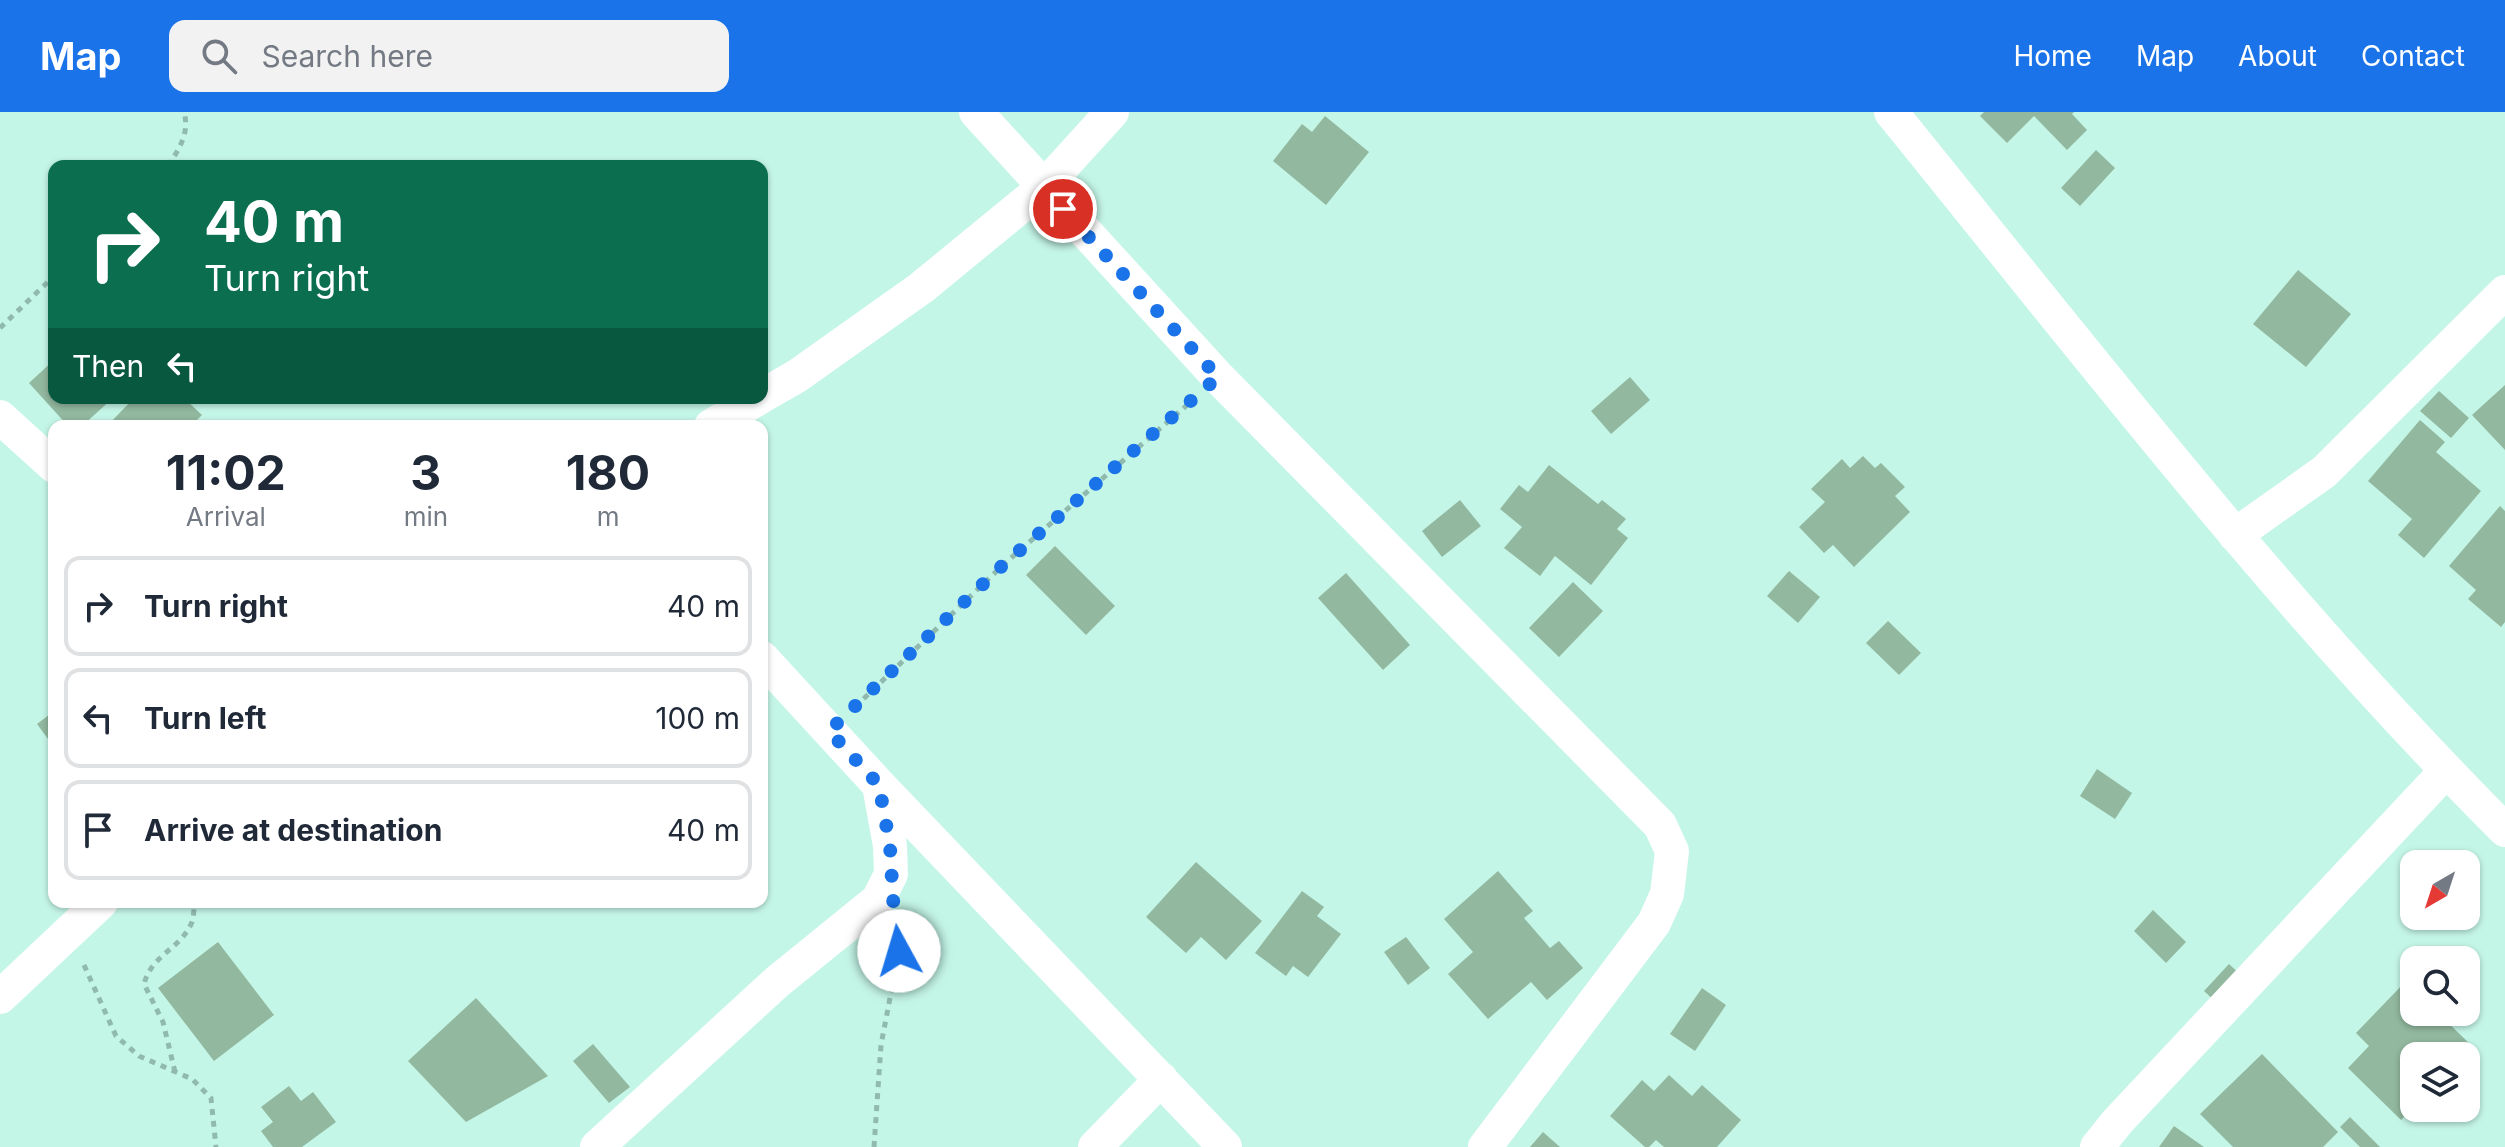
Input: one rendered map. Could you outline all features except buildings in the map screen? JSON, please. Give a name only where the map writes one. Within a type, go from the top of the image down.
[{"type":"street","points":[[976,112],[1218,377],[1660,825],[1672,851],[1667,894],[1654,923],[1485,1147]]},
{"type":"street","points":[[768,393],[797,376],[921,288],[1043,188],[1112,112]]},
{"type":"street","points":[[1891,112],[2235,535],[2446,771],[2505,830]]},
{"type":"street","points":[[2235,535],[2324,472],[2505,292]]},
{"type":"street","points":[[721,420],[749,404]]},
{"type":"street","points":[[0,417],[48,461]]},
{"type":"street","points":[[768,665],[1225,1147]]},
{"type":"street","points":[[2097,1147],[2446,771]]},
{"type":"street","points":[[597,1147],[777,982],[878,900],[891,874],[890,846],[879,785]]},
{"type":"street","points":[[0,997],[95,908]]},
{"type":"street","points":[[1095,1147],[1161,1079]]},
{"type":"path","points":[[172,160],[183,144],[184,112]]},
{"type":"path","points":[[0,328],[48,282]]},
{"type":"path","points":[[829,731],[1003,565],[1218,377]]},
{"type":"path","points":[[874,1147],[881,1045],[899,951],[891,874]]},
{"type":"path","points":[[175,1072],[163,1022],[144,984],[147,973],[157,959],[177,944],[192,922],[193,908]]},
{"type":"path","points":[[70,931],[116,1036],[139,1056],[192,1079],[211,1098],[216,1147]]},
{"type":"route","points":[[899,951],[890,846],[879,785],[829,731],[1003,565],[1218,377],[1063,209]]}]
